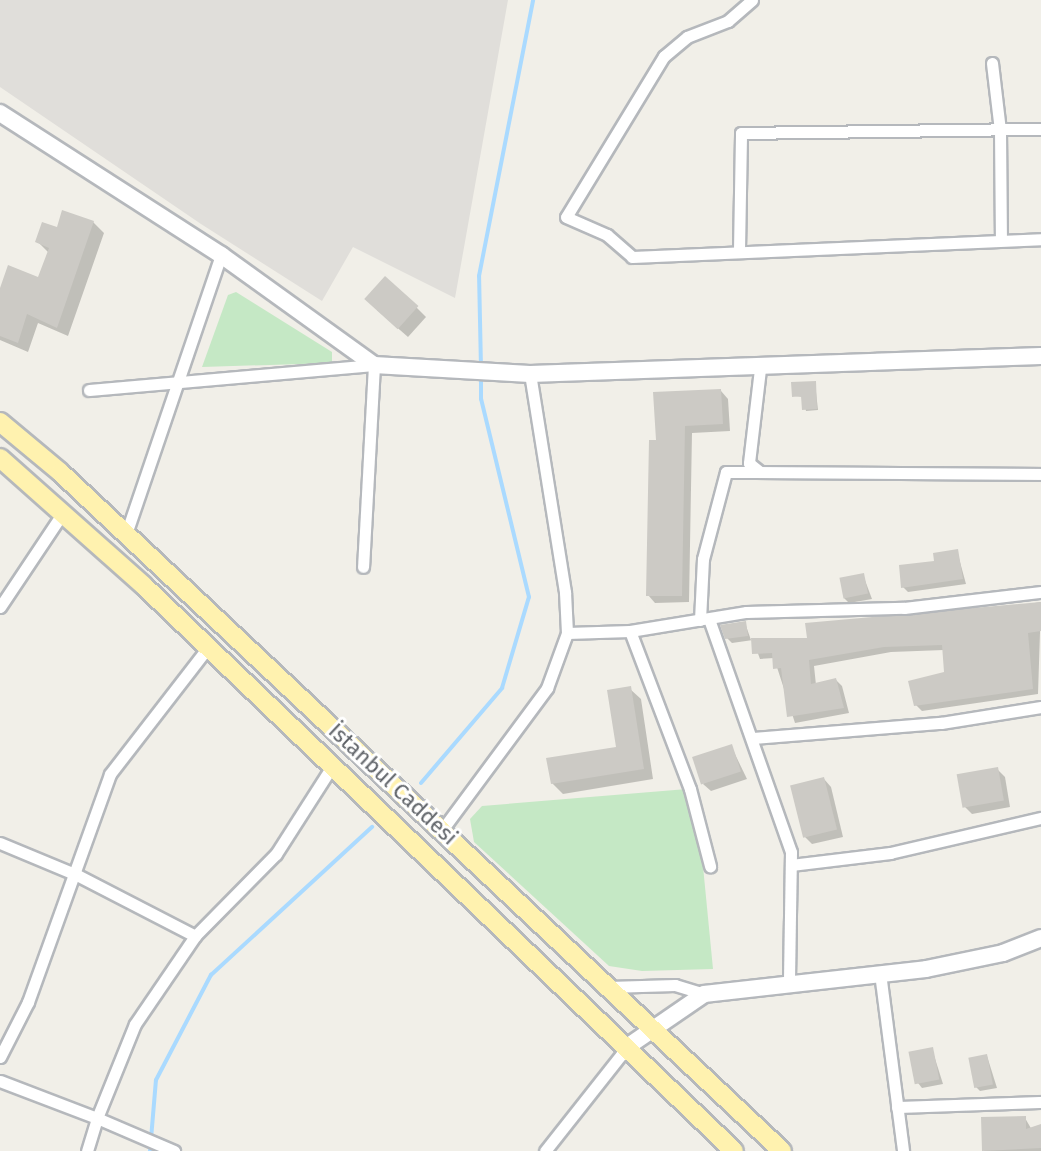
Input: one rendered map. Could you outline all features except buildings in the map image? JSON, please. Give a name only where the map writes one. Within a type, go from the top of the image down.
[{"type":"main road","name":"İstanbul Caddesi","points":[[0,422],[126,534],[782,1151]]},
{"type":"main road","name":"İstanbul Caddesi","points":[[0,458],[64,511],[734,1151]]},
{"type":"street","points":[[752,0],[728,21],[687,37],[664,56],[566,217],[607,235],[632,257],[739,250],[897,248],[1041,239]]},
{"type":"street","points":[[992,63],[1000,130],[1001,240]]},
{"type":"street","points":[[0,113],[221,255],[374,365]]},
{"type":"street","points":[[739,250],[741,133],[1041,129]]},
{"type":"street","points":[[126,534],[221,255]]},
{"type":"street","points":[[89,390],[374,365],[460,373],[522,374],[760,369],[1041,356]]},
{"type":"street","points":[[363,567],[374,365]]},
{"type":"street","points":[[760,369],[749,463],[760,472]]},
{"type":"street","points":[[442,830],[547,688],[567,633],[565,592],[522,374]]},
{"type":"street","points":[[789,982],[791,852],[753,738],[704,620],[703,559],[726,472],[1041,474]]},
{"type":"street","points":[[0,607],[64,511]]},
{"type":"street","points":[[567,633],[630,631],[746,612],[904,608],[1041,592]]},
{"type":"street","points":[[630,631],[690,789],[710,866]]},
{"type":"street","points":[[0,1057],[77,875],[110,774],[208,647]]},
{"type":"street","points":[[753,738],[941,723],[1041,707]]},
{"type":"street","points":[[87,1151],[135,1024],[195,936],[276,854],[333,765]]},
{"type":"street","points":[[791,865],[890,853],[1041,818]]},
{"type":"street","points":[[0,843],[77,875],[195,936]]},
{"type":"street","points":[[545,1151],[627,1047],[651,1027],[704,994],[880,973],[1003,953],[1041,938]]},
{"type":"street","points":[[880,973],[903,1151]]},
{"type":"street","points":[[608,987],[675,985],[704,994]]},
{"type":"street","points":[[0,1081],[168,1149]]},
{"type":"street","points":[[897,1107],[1041,1102]]},
{"type":"shaded area","points":[[0,0],[508,0],[455,298],[353,247],[322,301],[201,224],[0,87]]},
{"type":"green space","points":[[236,292],[332,352],[332,363],[202,367],[228,295]]},
{"type":"green space","points":[[687,789],[702,856],[713,969],[642,971],[609,966],[474,842],[470,819],[482,806]]},
{"type":"waterway","points":[[481,368],[479,276],[533,0]]},
{"type":"waterway","points":[[421,783],[502,688],[529,597],[481,399],[481,377]]},
{"type":"waterway","points":[[150,1151],[156,1080],[211,975],[372,827]]}]
